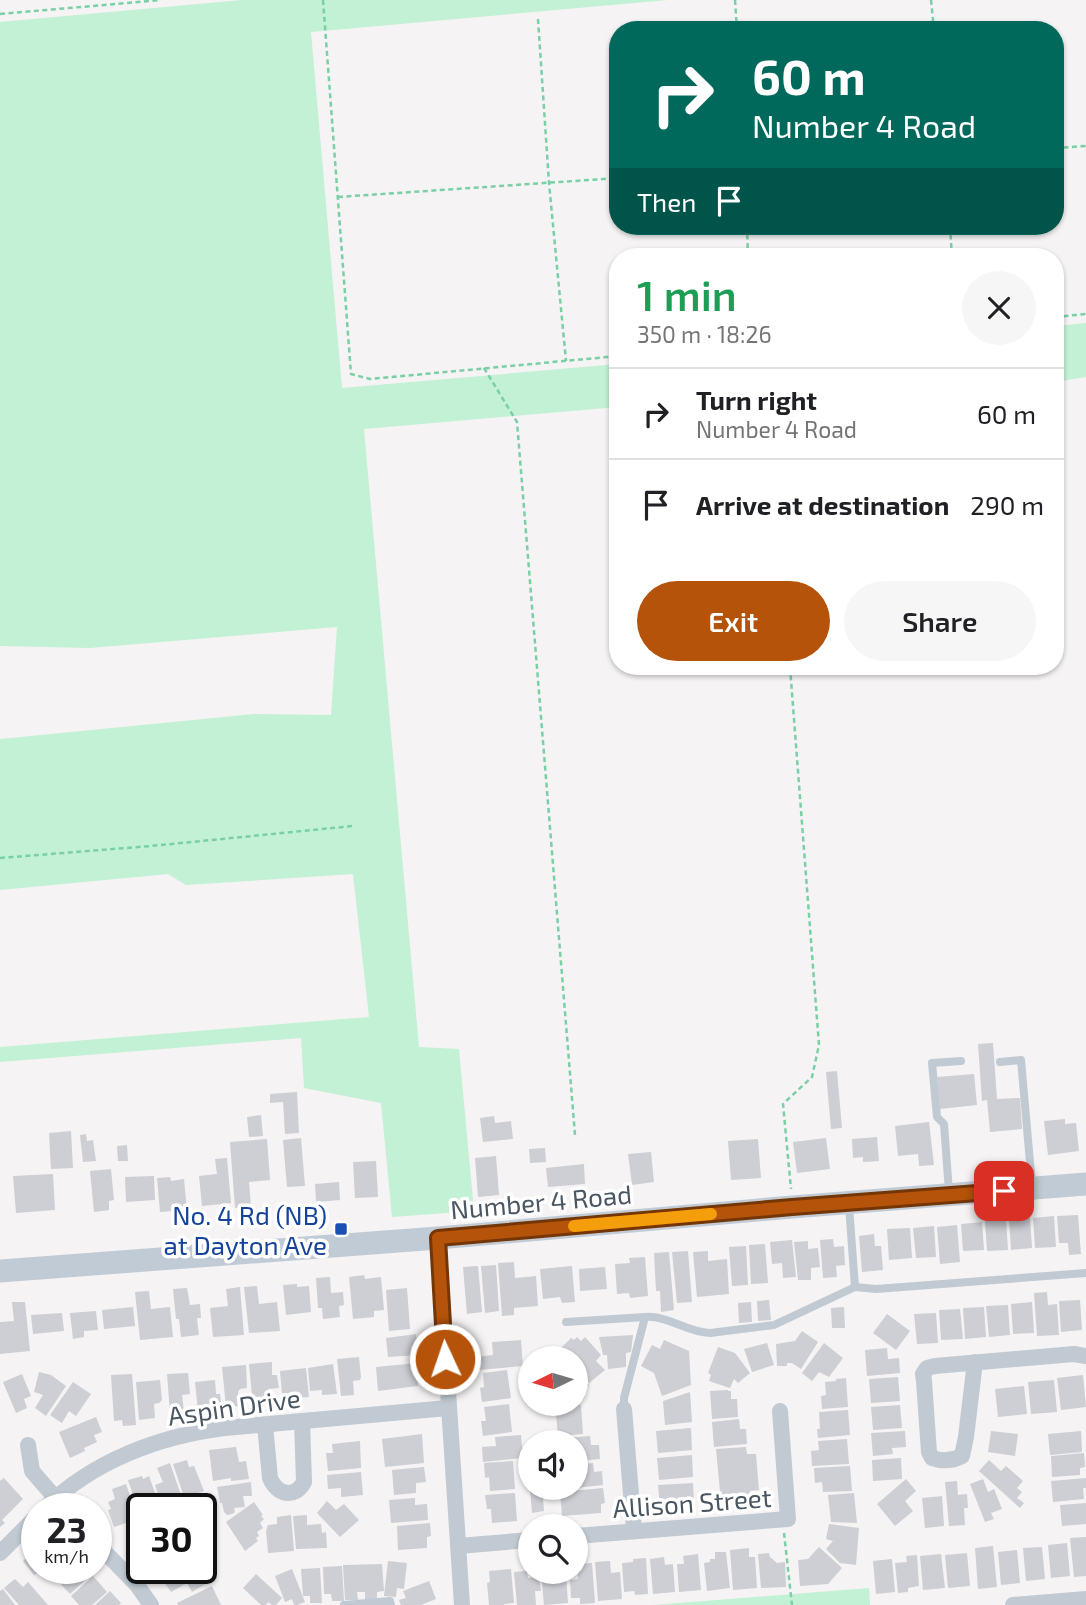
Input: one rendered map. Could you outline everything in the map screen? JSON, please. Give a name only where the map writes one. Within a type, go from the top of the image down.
[{"type":"main road","name":"Number 4 Road","points":[[0,1271],[1086,1184]]},
{"type":"street","points":[[438,1238],[462,1605]]},
{"type":"street","points":[[975,1362],[962,1456],[949,1461],[932,1458],[928,1444],[924,1381],[927,1368],[975,1362],[1074,1354],[1086,1356]]},
{"type":"street","name":"Aspin Drive","points":[[67,1493],[84,1477],[134,1450],[201,1431],[449,1408]]},
{"type":"street","points":[[624,1409],[634,1530]]},
{"type":"street","name":"Allison Street","points":[[588,1535],[788,1519],[780,1411]]},
{"type":"street","points":[[265,1425],[270,1478],[276,1489],[294,1492],[302,1486],[305,1476],[302,1421]]},
{"type":"street","points":[[28,1445],[32,1471],[46,1493]]},
{"type":"street","points":[[0,1553],[21,1532]]},
{"type":"street","points":[[458,1546],[518,1541]]},
{"type":"street","points":[[112,1559],[152,1605]]},
{"type":"street","points":[[1013,1605],[1086,1599]]},
{"type":"lane","points":[[1000,1062],[1021,1060],[1032,1188]]},
{"type":"lane","points":[[949,1195],[944,1124],[937,1117],[932,1063],[961,1061]]},
{"type":"lane","points":[[849,1203],[855,1287]]},
{"type":"lane","points":[[566,1322],[657,1317],[699,1333],[779,1323],[855,1287],[876,1289],[1086,1273]]},
{"type":"lane","points":[[624,1409],[624,1398],[645,1317]]},
{"type":"lane","points":[[344,1605],[390,1601],[391,1605]]},
{"type":"path","points":[[0,14],[161,0]]},
{"type":"path","points":[[323,0],[351,374],[370,379],[609,357]]},
{"type":"path","points":[[735,0],[736,21]]},
{"type":"path","points":[[931,0],[933,21]]},
{"type":"path","points":[[538,19],[566,361]]},
{"type":"path","points":[[1064,147],[1086,146]]},
{"type":"path","points":[[338,197],[609,179]]},
{"type":"path","points":[[1064,316],[1086,314]]},
{"type":"path","points":[[484,368],[517,422],[575,1135]]},
{"type":"path","points":[[791,675],[819,1045],[812,1077],[783,1104],[792,1207]]},
{"type":"path","points":[[0,858],[354,826]]},
{"type":"path","points":[[782,1519],[792,1605]]},
{"type":"green space","points":[[242,0],[668,0],[311,32],[342,388],[609,365],[609,408],[364,429],[419,1047],[459,1049],[474,1211],[392,1217],[381,1103],[304,1088],[301,1038],[0,1062],[0,1047],[369,1017],[353,874],[186,885],[168,874],[0,890],[0,739],[254,714],[331,715],[337,627],[90,648],[0,646],[0,22]]},
{"type":"green space","points":[[1086,323],[1086,377],[1064,381],[1064,325]]},
{"type":"green space","points":[[869,1588],[870,1605],[654,1605]]},
{"type":"building","points":[[993,1043],[997,1099],[1020,1098],[1022,1129],[990,1132],[987,1100],[982,1101],[978,1044]]},
{"type":"building","points":[[837,1071],[842,1128],[831,1129],[826,1072]]},
{"type":"building","points":[[974,1074],[977,1105],[940,1109],[937,1077]]},
{"type":"building","points":[[297,1092],[299,1133],[285,1134],[283,1102],[270,1103],[270,1094]]},
{"type":"building","points":[[261,1115],[263,1136],[249,1137],[247,1117]]},
{"type":"building","points":[[494,1116],[495,1123],[511,1121],[513,1139],[483,1142],[480,1118]]},
{"type":"building","points":[[1065,1119],[1065,1124],[1076,1123],[1079,1151],[1048,1155],[1044,1121]]},
{"type":"building","points":[[929,1122],[934,1165],[919,1166],[918,1154],[898,1156],[895,1126]]},
{"type":"building","points":[[71,1131],[73,1168],[51,1169],[49,1133]]},
{"type":"building","points":[[86,1134],[87,1141],[93,1140],[96,1161],[83,1162],[80,1135]]},
{"type":"building","points":[[877,1137],[879,1161],[863,1162],[863,1157],[853,1158],[852,1139]]},
{"type":"building","points":[[301,1138],[305,1186],[287,1187],[283,1140]]},
{"type":"building","points":[[826,1138],[830,1169],[797,1173],[793,1142]]},
{"type":"building","points":[[267,1139],[270,1180],[249,1182],[251,1207],[235,1208],[230,1142]]},
{"type":"building","points":[[758,1139],[761,1178],[731,1180],[728,1141]]},
{"type":"building","points":[[127,1145],[128,1161],[118,1161],[117,1146]]},
{"type":"building","points":[[545,1148],[546,1162],[530,1163],[529,1149]]},
{"type":"building","points":[[651,1152],[654,1182],[632,1185],[628,1154]]},
{"type":"building","points":[[496,1156],[499,1195],[478,1197],[475,1158]]},
{"type":"building","points":[[227,1158],[231,1203],[202,1206],[199,1176],[217,1174],[215,1159]]},
{"type":"building","points":[[376,1161],[378,1197],[355,1198],[353,1162]]},
{"type":"building","points":[[584,1164],[585,1184],[548,1187],[546,1168]]},
{"type":"building","points":[[111,1169],[114,1200],[109,1201],[109,1210],[94,1212],[90,1171]]},
{"type":"building","points":[[53,1174],[55,1210],[16,1213],[13,1176]]},
{"type":"building","points":[[154,1176],[155,1200],[126,1202],[125,1177]]},
{"type":"building","points":[[170,1177],[171,1181],[184,1179],[187,1210],[160,1212],[157,1178]]},
{"type":"building","points":[[339,1182],[340,1200],[316,1202],[315,1184]]},
{"type":"building","points":[[1078,1215],[1081,1254],[1069,1255],[1068,1243],[1059,1243],[1057,1216]]},
{"type":"building","points":[[1054,1216],[1056,1247],[1035,1248],[1033,1218]]},
{"type":"building","points":[[1030,1218],[1032,1248],[1011,1250],[1009,1219]]},
{"type":"building","points":[[1006,1219],[1008,1250],[987,1251],[985,1221]]},
{"type":"building","points":[[982,1222],[984,1250],[963,1251],[961,1224]]},
{"type":"building","points":[[957,1225],[960,1262],[940,1264],[937,1227]]},
{"type":"building","points":[[934,1226],[936,1257],[916,1258],[913,1228]]},
{"type":"building","points":[[910,1228],[912,1258],[889,1260],[887,1229]]},
{"type":"building","points":[[874,1234],[875,1246],[881,1246],[883,1270],[862,1272],[859,1236]]},
{"type":"building","points":[[833,1239],[834,1247],[844,1246],[845,1265],[836,1266],[837,1277],[823,1278],[820,1240]]},
{"type":"building","points":[[792,1240],[796,1277],[783,1278],[782,1263],[772,1264],[770,1242]]},
{"type":"building","points":[[808,1241],[808,1249],[818,1248],[820,1267],[811,1268],[811,1280],[798,1280],[794,1242]]},
{"type":"building","points":[[765,1244],[768,1283],[751,1284],[749,1245]]},
{"type":"building","points":[[746,1246],[748,1285],[732,1286],[729,1247]]},
{"type":"building","points":[[688,1251],[692,1302],[677,1303],[672,1252]]},
{"type":"building","points":[[708,1251],[708,1261],[727,1259],[729,1294],[697,1297],[693,1252]]},
{"type":"building","points":[[669,1252],[674,1310],[661,1312],[660,1291],[656,1291],[654,1253]]},
{"type":"building","points":[[645,1257],[648,1296],[630,1298],[629,1293],[617,1294],[615,1264],[630,1263],[629,1258]]},
{"type":"building","points":[[514,1262],[515,1278],[536,1276],[538,1306],[514,1308],[514,1315],[502,1316],[498,1263]]},
{"type":"building","points":[[496,1265],[499,1311],[485,1313],[481,1266]]},
{"type":"building","points":[[478,1266],[482,1312],[467,1314],[463,1267]]},
{"type":"building","points":[[572,1266],[575,1302],[562,1303],[560,1297],[543,1299],[540,1269]]},
{"type":"building","points":[[605,1267],[607,1289],[580,1291],[579,1269]]},
{"type":"building","points":[[364,1275],[365,1279],[381,1277],[384,1310],[374,1311],[374,1317],[353,1319],[349,1277]]},
{"type":"building","points":[[330,1277],[331,1293],[343,1292],[344,1305],[339,1306],[340,1317],[323,1319],[322,1308],[318,1308],[316,1278]]},
{"type":"building","points":[[297,1284],[297,1287],[309,1286],[311,1312],[286,1315],[283,1285]]},
{"type":"building","points":[[257,1286],[259,1304],[277,1302],[280,1331],[249,1333],[244,1287]]},
{"type":"building","points":[[240,1287],[244,1335],[213,1337],[210,1308],[228,1306],[226,1289]]},
{"type":"building","points":[[187,1288],[190,1305],[200,1304],[201,1318],[197,1318],[199,1335],[181,1337],[173,1289]]},
{"type":"building","points":[[407,1288],[410,1329],[389,1331],[386,1290]]},
{"type":"building","points":[[149,1291],[151,1309],[170,1307],[173,1337],[140,1340],[135,1292]]},
{"type":"building","points":[[1047,1292],[1048,1305],[1057,1304],[1059,1335],[1037,1336],[1034,1293]]},
{"type":"building","points":[[769,1300],[771,1320],[758,1321],[757,1301]]},
{"type":"building","points":[[1080,1300],[1082,1330],[1061,1332],[1059,1301]]},
{"type":"building","points":[[12,1302],[25,1302],[30,1351],[0,1354],[0,1322],[14,1321]]},
{"type":"building","points":[[751,1302],[752,1322],[739,1323],[738,1303]]},
{"type":"building","points":[[1032,1302],[1034,1333],[1013,1334],[1011,1304]]},
{"type":"building","points":[[1008,1305],[1010,1335],[989,1337],[986,1306]]},
{"type":"building","points":[[133,1307],[135,1326],[104,1329],[102,1310]]},
{"type":"building","points":[[844,1307],[845,1328],[832,1328],[831,1308]]},
{"type":"building","points":[[984,1307],[986,1337],[965,1339],[963,1308]]},
{"type":"building","points":[[960,1309],[963,1339],[941,1340],[939,1310]]},
{"type":"building","points":[[96,1311],[98,1330],[84,1331],[84,1337],[73,1339],[70,1313]]},
{"type":"building","points":[[62,1313],[64,1331],[33,1334],[31,1315]]},
{"type":"building","points":[[936,1313],[938,1343],[917,1344],[914,1314]]},
{"type":"building","points":[[887,1314],[910,1331],[896,1350],[873,1333]]},
{"type":"building","points":[[802,1331],[818,1342],[801,1369],[792,1363],[777,1366],[776,1344],[795,1341]]},
{"type":"building","points":[[416,1334],[418,1355],[388,1357],[386,1338]]},
{"type":"building","points":[[633,1335],[631,1352],[626,1353],[626,1367],[608,1369],[607,1355],[603,1355],[599,1337]]},
{"type":"building","points":[[577,1337],[581,1341],[585,1337],[601,1355],[596,1361],[605,1370],[589,1383],[588,1346],[563,1346],[571,1338],[574,1340]]},
{"type":"building","points":[[521,1340],[521,1346],[518,1346],[518,1366],[478,1370],[477,1357],[493,1355],[492,1342]]},
{"type":"building","points":[[664,1340],[689,1351],[691,1385],[662,1396],[654,1373],[641,1366],[652,1345],[660,1349]]},
{"type":"building","points":[[767,1343],[774,1365],[752,1372],[744,1349]]},
{"type":"building","points":[[824,1343],[843,1358],[829,1377],[819,1372],[812,1381],[802,1373]]},
{"type":"building","points":[[718,1347],[735,1353],[750,1373],[738,1383],[734,1379],[730,1388],[709,1381],[711,1375],[708,1373]]},
{"type":"building","points":[[887,1348],[888,1359],[899,1358],[900,1373],[867,1376],[865,1350]]},
{"type":"building","points":[[359,1357],[361,1377],[360,1380],[353,1381],[354,1395],[341,1396],[337,1359]]},
{"type":"building","points":[[272,1362],[272,1375],[277,1375],[279,1388],[268,1389],[269,1405],[253,1406],[249,1364]]},
{"type":"building","points":[[417,1363],[418,1386],[378,1391],[376,1367]]},
{"type":"building","points":[[333,1364],[337,1394],[322,1395],[322,1390],[310,1391],[308,1368]]},
{"type":"building","points":[[246,1365],[247,1388],[238,1392],[239,1406],[226,1407],[222,1367]]},
{"type":"building","points":[[306,1368],[309,1397],[294,1398],[294,1393],[282,1394],[280,1371]]},
{"type":"building","points":[[507,1370],[511,1398],[482,1402],[480,1388],[484,1387],[483,1373]]},
{"type":"building","points":[[39,1372],[51,1375],[66,1386],[46,1416],[35,1408],[43,1395],[34,1392]]},
{"type":"building","points":[[188,1373],[190,1394],[182,1395],[184,1412],[170,1413],[167,1374]]},
{"type":"building","points":[[22,1374],[31,1396],[24,1399],[27,1408],[16,1413],[3,1382]]},
{"type":"building","points":[[132,1374],[136,1425],[123,1426],[122,1420],[114,1421],[111,1375]]},
{"type":"building","points":[[1083,1375],[1086,1407],[1061,1410],[1057,1378]]},
{"type":"building","points":[[898,1377],[900,1401],[871,1403],[869,1379]]},
{"type":"building","points":[[846,1378],[848,1407],[822,1409],[821,1396],[826,1395],[825,1382]]},
{"type":"building","points":[[160,1380],[162,1400],[154,1404],[155,1418],[139,1420],[136,1382]]},
{"type":"building","points":[[215,1380],[216,1394],[220,1394],[222,1409],[198,1411],[195,1382]]},
{"type":"building","points":[[1054,1380],[1057,1412],[1031,1414],[1028,1382]]},
{"type":"building","points":[[73,1382],[91,1394],[76,1416],[69,1411],[62,1423],[50,1415]]},
{"type":"building","points":[[1024,1386],[1027,1414],[998,1417],[995,1389]]},
{"type":"building","points":[[710,1391],[731,1391],[731,1399],[737,1399],[738,1417],[712,1419]]},
{"type":"building","points":[[690,1392],[692,1422],[665,1425],[663,1401]]},
{"type":"building","points":[[509,1404],[512,1432],[483,1436],[481,1421],[486,1421],[484,1407]]},
{"type":"building","points":[[900,1405],[902,1428],[873,1430],[871,1407]]},
{"type":"building","points":[[848,1410],[850,1435],[818,1438],[819,1412]]},
{"type":"building","points":[[556,1416],[582,1416],[583,1430],[557,1430]]},
{"type":"building","points":[[96,1417],[102,1432],[94,1435],[97,1442],[70,1458],[59,1432]]},
{"type":"building","points":[[739,1419],[740,1429],[746,1429],[747,1444],[714,1447],[712,1422]]},
{"type":"building","points":[[691,1428],[692,1450],[658,1453],[656,1431]]},
{"type":"building","points":[[905,1431],[906,1447],[892,1448],[893,1454],[873,1456],[871,1433]]},
{"type":"building","points":[[991,1431],[1018,1434],[1015,1456],[988,1452]]},
{"type":"building","points":[[1081,1431],[1082,1452],[1050,1455],[1048,1434]]},
{"type":"building","points":[[422,1434],[424,1463],[385,1467],[382,1439]]},
{"type":"building","points":[[518,1435],[518,1458],[483,1462],[482,1447],[496,1446],[495,1437]]},
{"type":"building","points":[[588,1436],[591,1445],[599,1445],[600,1459],[588,1460]]},
{"type":"building","points":[[847,1439],[849,1464],[812,1466],[811,1451],[819,1450],[818,1441]]},
{"type":"building","points":[[360,1441],[361,1468],[328,1471],[326,1453],[333,1453],[332,1444]]},
{"type":"building","points":[[236,1447],[239,1462],[246,1461],[249,1479],[213,1481],[209,1450]]},
{"type":"building","points":[[746,1447],[747,1454],[756,1454],[759,1490],[750,1491],[751,1499],[721,1502],[716,1449]]},
{"type":"building","points":[[1084,1453],[1085,1467],[1080,1468],[1080,1475],[1052,1477],[1051,1456]]},
{"type":"building","points":[[692,1455],[693,1477],[659,1480],[657,1458]]},
{"type":"building","points":[[901,1458],[902,1479],[873,1481],[872,1460]]},
{"type":"building","points":[[187,1460],[189,1467],[194,1466],[204,1491],[183,1493],[173,1464]]},
{"type":"building","points":[[989,1460],[1001,1471],[1006,1466],[1023,1481],[1017,1488],[1022,1492],[1017,1498],[1024,1503],[1020,1508],[979,1471]]},
{"type":"building","points":[[513,1461],[515,1489],[490,1491],[489,1477],[485,1478],[484,1463]]},
{"type":"building","points":[[170,1463],[180,1493],[158,1493],[155,1485],[163,1482],[157,1468]]},
{"type":"building","points":[[593,1463],[594,1472],[602,1471],[603,1485],[588,1487],[588,1464]]},
{"type":"building","points":[[850,1466],[852,1491],[823,1492],[822,1482],[815,1483],[814,1468]]},
{"type":"building","points":[[424,1467],[426,1482],[416,1483],[416,1493],[394,1495],[392,1470]]},
{"type":"building","points":[[361,1472],[363,1495],[341,1497],[341,1488],[328,1489],[327,1475]]},
{"type":"building","points":[[149,1476],[155,1493],[132,1493],[128,1480]]},
{"type":"building","points":[[4,1478],[21,1497],[21,1501],[2,1520],[5,1523],[0,1527],[0,1481]]},
{"type":"building","points":[[1086,1478],[1084,1499],[1053,1502],[1051,1481]]},
{"type":"building","points":[[906,1479],[916,1491],[905,1501],[913,1511],[895,1526],[877,1504]]},
{"type":"building","points":[[983,1479],[988,1492],[994,1489],[1002,1509],[991,1513],[994,1519],[985,1522],[970,1484]]},
{"type":"building","points":[[957,1481],[958,1495],[967,1494],[965,1525],[949,1526],[945,1482]]},
{"type":"building","points":[[251,1482],[252,1496],[243,1496],[245,1507],[234,1508],[235,1512],[227,1515],[220,1503],[217,1487]]},
{"type":"building","points":[[693,1483],[694,1504],[660,1507],[658,1485]]},
{"type":"building","points":[[126,1484],[129,1493],[126,1493],[126,1523],[114,1527],[112,1500],[115,1499],[112,1489]]},
{"type":"building","points":[[603,1488],[605,1503],[601,1504],[601,1513],[562,1514],[561,1500],[588,1500],[588,1489]]},
{"type":"building","points":[[515,1493],[517,1521],[492,1523],[491,1509],[487,1509],[485,1495]]},
{"type":"building","points":[[854,1493],[857,1523],[831,1522],[828,1495]]},
{"type":"building","points":[[942,1496],[944,1526],[925,1528],[922,1498]]},
{"type":"building","points":[[415,1498],[415,1505],[427,1504],[428,1520],[391,1523],[389,1500]]},
{"type":"building","points":[[531,1500],[543,1500],[544,1511],[532,1513]]},
{"type":"building","points":[[327,1501],[336,1510],[344,1504],[359,1520],[340,1537],[317,1513]]},
{"type":"building","points":[[254,1502],[263,1515],[261,1516],[264,1519],[260,1523],[263,1528],[257,1532],[258,1541],[245,1551],[226,1522]]},
{"type":"building","points":[[1086,1503],[1086,1524],[1062,1526],[1060,1505]]},
{"type":"building","points":[[291,1515],[294,1551],[268,1553],[268,1525],[277,1524],[277,1517]]},
{"type":"building","points":[[307,1515],[307,1525],[321,1524],[322,1533],[326,1532],[327,1548],[296,1549],[293,1516]]},
{"type":"building","points":[[430,1523],[431,1536],[427,1537],[427,1548],[398,1550],[397,1526]]},
{"type":"building","points":[[829,1524],[859,1528],[856,1565],[840,1563],[826,1549],[833,1541],[826,1539]]},
{"type":"building","points":[[1086,1537],[1086,1576],[1074,1577],[1070,1538]]},
{"type":"building","points":[[1067,1543],[1070,1576],[1051,1578],[1048,1545]]},
{"type":"building","points":[[993,1546],[997,1587],[978,1589],[975,1548]]},
{"type":"building","points":[[819,1547],[842,1568],[828,1584],[800,1586],[798,1560],[808,1559]]},
{"type":"building","points":[[1042,1547],[1045,1579],[1026,1581],[1023,1548]]},
{"type":"building","points":[[749,1548],[749,1557],[755,1557],[757,1588],[733,1590],[730,1550]]},
{"type":"building","points":[[1017,1550],[1020,1583],[1001,1585],[998,1552]]},
{"type":"building","points":[[715,1552],[726,1552],[730,1588],[707,1591],[704,1563],[715,1559]]},
{"type":"building","points":[[769,1553],[777,1563],[785,1562],[786,1587],[761,1588],[758,1554]]},
{"type":"building","points":[[967,1553],[970,1586],[948,1588],[945,1555]]},
{"type":"building","points":[[698,1554],[701,1590],[679,1592],[677,1564],[684,1564],[683,1556]]},
{"type":"building","points":[[941,1554],[945,1588],[923,1590],[920,1556]]},
{"type":"building","points":[[917,1555],[919,1586],[908,1588],[908,1592],[898,1593],[895,1563],[907,1562],[906,1556]]},
{"type":"building","points":[[664,1557],[665,1565],[673,1564],[675,1592],[653,1594],[650,1559]]},
{"type":"building","points":[[646,1558],[648,1594],[624,1592],[622,1563]]},
{"type":"building","points":[[892,1559],[895,1592],[876,1594],[873,1561]]},
{"type":"building","points":[[388,1561],[407,1563],[404,1589],[397,1588],[396,1597],[384,1596]]},
{"type":"building","points":[[610,1561],[611,1573],[620,1572],[622,1599],[598,1601],[595,1562]]},
{"type":"building","points":[[588,1563],[592,1563],[595,1603],[580,1604],[580,1598],[571,1598],[570,1584],[588,1584]]},
{"type":"building","points":[[382,1564],[384,1591],[377,1592],[377,1599],[365,1600],[365,1592],[357,1592],[358,1600],[345,1600],[343,1565]]},
{"type":"building","points":[[342,1566],[344,1601],[332,1601],[331,1594],[324,1594],[323,1567]]},
{"type":"building","points":[[320,1568],[322,1603],[310,1603],[310,1596],[303,1596],[301,1569]]},
{"type":"building","points":[[292,1569],[305,1602],[297,1605],[294,1605],[292,1599],[285,1602],[275,1576]]},
{"type":"building","points":[[511,1569],[514,1603],[489,1605],[489,1571]]},
{"type":"building","points":[[514,1572],[518,1572],[518,1584],[540,1584],[541,1591],[535,1591],[536,1605],[517,1605]]},
{"type":"building","points":[[256,1574],[282,1598],[276,1605],[268,1602],[261,1605],[243,1588]]},
{"type":"building","points":[[15,1579],[23,1587],[30,1584],[48,1605],[19,1605],[4,1588]]},
{"type":"building","points":[[429,1581],[436,1599],[421,1605],[401,1605],[399,1600],[406,1598],[403,1591]]},
{"type":"building","points":[[61,1584],[81,1584],[70,1594]]},
{"type":"building","points":[[84,1584],[100,1584],[107,1592],[92,1605],[79,1605],[71,1596]]},
{"type":"building","points":[[165,1584],[185,1584],[171,1592]]},
{"type":"building","points":[[188,1584],[206,1584],[192,1592]]},
{"type":"building","points":[[542,1584],[567,1584],[568,1603],[544,1605]]},
{"type":"building","points":[[212,1586],[221,1605],[178,1605],[177,1603]]},
{"type":"building","points":[[3,1589],[15,1605],[0,1605],[0,1591]]},
{"type":"building","points":[[110,1591],[121,1603],[119,1605],[95,1605]]},
{"type":"slow traffic","points":[[574,1226],[711,1214]]},
{"type":"place","name":"No. 4 Rd (NB) at Dayton Ave","points":[[341,1229]]},
{"type":"route","points":[[445,1359],[438,1238],[1004,1191]]}]
